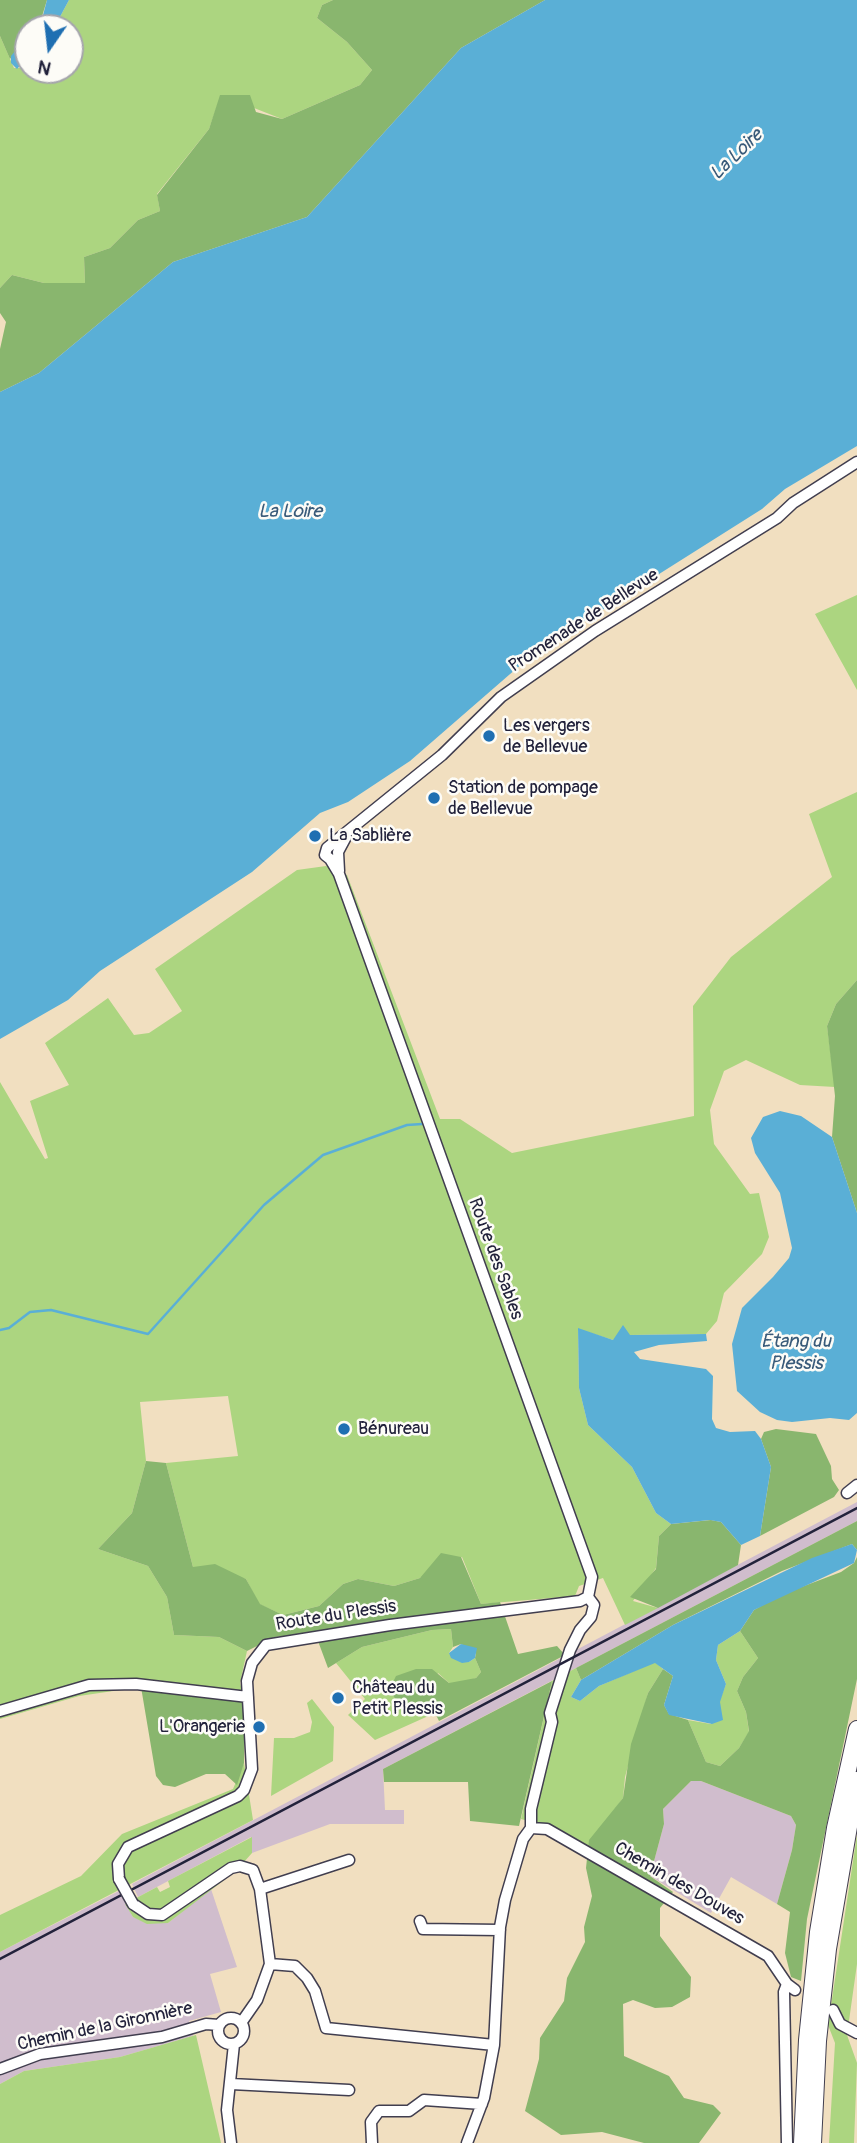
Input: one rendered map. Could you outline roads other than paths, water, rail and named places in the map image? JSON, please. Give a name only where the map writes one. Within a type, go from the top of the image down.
[{"type":"highway","points":[[802,2143],[808,2026],[818,1932],[835,1828],[857,1729]]},
{"type":"highway","points":[[813,2143],[818,2041],[828,1950],[857,1780]]},
{"type":"street","name":"Promenade de Bellevue","points":[[334,853],[348,832],[442,755],[484,712],[533,673],[777,518],[793,503],[857,462]]},
{"type":"street","name":"Route des Sables","points":[[334,853],[339,874],[592,1577],[588,1597],[594,1605],[591,1617],[580,1630],[570,1650],[550,1713],[552,1722],[531,1809],[531,1828],[523,1839],[499,1930],[494,2045],[482,2104],[467,2143]]},
{"type":"street","points":[[847,1493],[857,1485]]},
{"type":"street","name":"Route du Plessis","points":[[260,1889],[253,1870],[240,1866],[216,1876],[162,1915],[148,1914],[133,1904],[119,1879],[118,1864],[128,1847],[238,1796],[244,1790],[252,1769],[248,1697],[252,1663],[259,1651],[276,1642],[456,1615],[481,1615],[580,1601],[588,1597]]},
{"type":"street","points":[[0,1711],[89,1685],[135,1684],[248,1697]]},
{"type":"street","name":"Chemin des Douves","points":[[531,1828],[547,1829],[768,1956],[791,1987],[784,1992],[787,2143]]},
{"type":"street","points":[[241,2023],[257,2000],[270,1964],[260,1889],[349,1860]]},
{"type":"street","points":[[420,1922],[423,1929],[499,1930]]},
{"type":"street","points":[[270,1964],[295,1966],[307,1978],[315,1991],[326,2028],[494,2045]]},
{"type":"street","points":[[833,2010],[840,2024],[857,2034]]},
{"type":"street","points":[[231,2143],[227,2110],[234,2044],[244,2033],[241,2023],[230,2018],[219,2025],[220,2039],[234,2044]]},
{"type":"street","name":"Chemin de la Gironnière","points":[[0,2069],[40,2054],[162,2037],[206,2024],[219,2025]]},
{"type":"street","points":[[231,2084],[349,2090]]},
{"type":"street","points":[[372,2143],[371,2122],[379,2111],[410,2111],[424,2100],[482,2104]]},
{"type":"water","points":[[47,0],[69,0],[62,14],[43,14]]},
{"type":"water","name":"La Loire","points":[[545,0],[857,0],[857,446],[785,489],[762,509],[553,641],[517,668],[410,761],[348,802],[320,813],[252,872],[100,971],[68,1000],[0,1039],[0,392],[39,373],[173,262],[307,217],[461,48]]},
{"type":"water","points":[[14,52],[14,66],[11,63]]},
{"type":"water","name":"Étang du Plessis","points":[[780,1111],[801,1116],[832,1137],[857,1213],[857,1413],[849,1420],[777,1420],[760,1412],[737,1391],[732,1344],[742,1308],[789,1258],[792,1248],[780,1193],[755,1153],[751,1138],[763,1117]]},
{"type":"water","points":[[623,1325],[630,1335],[706,1334],[707,1341],[659,1345],[634,1352],[640,1359],[706,1369],[713,1376],[712,1419],[716,1428],[730,1432],[755,1431],[761,1439],[771,1467],[760,1536],[741,1545],[721,1522],[710,1520],[671,1524],[656,1513],[632,1467],[588,1425],[579,1388],[578,1328],[613,1340]]},
{"type":"water","points":[[852,1544],[857,1550],[854,1563],[754,1610],[740,1631],[718,1645],[716,1660],[726,1684],[720,1702],[723,1720],[712,1724],[669,1715],[664,1705],[673,1676],[655,1663],[599,1686],[580,1701],[571,1697],[581,1680],[673,1625],[812,1558]]},
{"type":"water","points":[[461,1644],[477,1648],[475,1658],[462,1663],[451,1658],[449,1653]]},
{"type":"waterway","points":[[0,1330],[9,1328],[30,1312],[51,1310],[148,1334],[264,1205],[323,1155],[407,1125],[422,1124]]},
{"type":"railway","points":[[0,1959],[857,1508]]},
{"type":"place","name":"Les vergers de Bellevue","points":[[489,736]]},
{"type":"place","name":"Station de pompage de Bellevue","points":[[434,798]]},
{"type":"place","name":"La Sablière","points":[[315,836]]},
{"type":"place","name":"Bénureau","points":[[344,1429]]},
{"type":"place","name":"Château du Petit Plessis","points":[[338,1698]]},
{"type":"place","name":"L'Orangerie","points":[[259,1727]]}]
